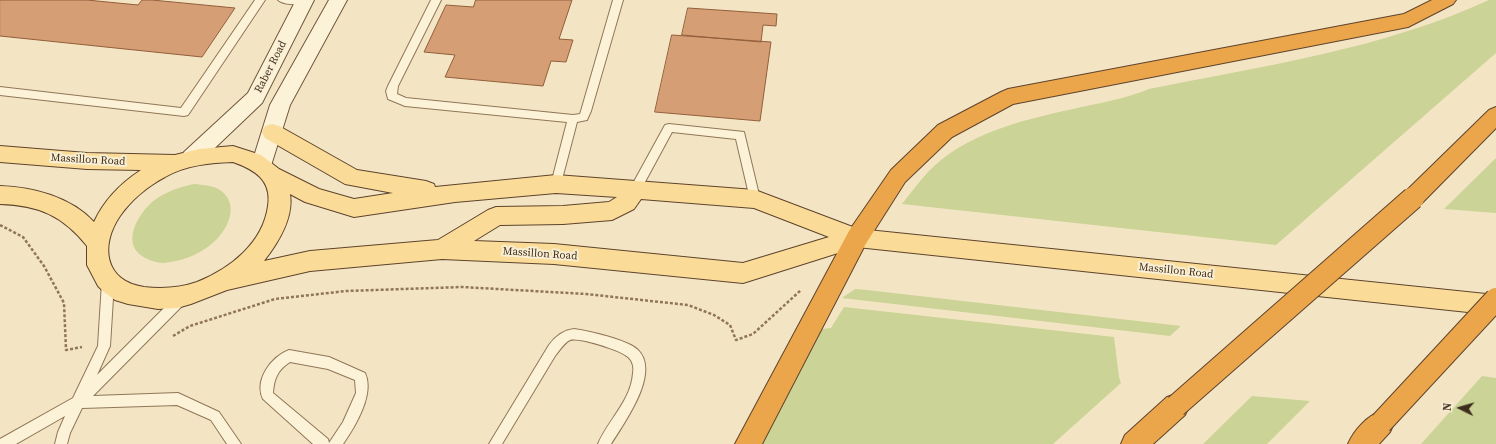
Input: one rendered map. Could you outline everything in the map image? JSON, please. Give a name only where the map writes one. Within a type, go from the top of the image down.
[{"type":"highway","points":[[748,444],[857,238],[898,176],[945,131],[1008,97],[1408,20],[1447,0]]},
{"type":"highway","points":[[1134,444],[1413,198],[1496,115]]},
{"type":"highway","points":[[1361,444],[1496,299]]},
{"type":"main road","points":[[272,132],[353,178],[412,189],[455,193]]},
{"type":"main road","name":"Massillon Road","points":[[0,154],[87,161],[183,160],[205,155],[233,154],[256,162],[267,171],[313,196],[354,208],[455,193],[556,184],[755,199],[857,238],[1496,305]]},
{"type":"main road","points":[[183,160],[147,177],[123,197],[106,219],[97,242],[98,264],[108,282],[127,294],[153,300],[183,296],[214,286],[243,267],[266,244],[278,219],[280,195],[267,171]]},
{"type":"main road","points":[[442,249],[496,216],[563,216],[612,211],[626,203],[636,190]]},
{"type":"main road","points":[[0,195],[14,195],[44,201],[76,220],[97,242]]},
{"type":"main road","name":"Massillon Road","points":[[221,281],[310,261],[442,249],[554,254],[743,273],[857,238]]},
{"type":"street","points":[[267,171],[272,132],[280,105],[338,0]]},
{"type":"street","name":"Raber Road","points":[[183,160],[255,98],[305,1]]},
{"type":"lane","points":[[0,91],[184,112],[260,0]]},
{"type":"lane","points":[[283,0],[305,1]]},
{"type":"lane","points":[[436,0],[393,86],[391,91],[392,96],[396,100],[573,119],[583,117],[586,111],[618,0]]},
{"type":"lane","points":[[556,184],[573,119]]},
{"type":"lane","points":[[636,190],[669,128],[740,135],[755,199]]},
{"type":"lane","points":[[61,444],[64,432],[105,342],[108,282]]},
{"type":"lane","points":[[3,444],[78,402],[183,296]]},
{"type":"lane","points":[[495,444],[551,352],[560,341],[570,335],[582,335],[632,353],[639,363],[639,381],[604,444]]},
{"type":"lane","points":[[323,444],[266,395],[267,380],[276,364],[289,356],[329,363],[360,377],[362,392],[348,426],[335,444]]},
{"type":"lane","points":[[78,402],[178,399],[215,416],[235,444]]},
{"type":"path","points":[[0,225],[23,237],[44,266],[64,303],[66,350],[105,342]]},
{"type":"path","points":[[170,338],[190,326],[275,299],[346,291],[462,287],[586,294],[688,304],[714,315],[730,326],[736,340],[753,334]]},
{"type":"green space","points":[[1489,0],[1496,0],[1496,53],[1276,245],[902,204],[927,173],[942,160],[958,148],[995,130],[1034,118],[1121,98],[1149,89],[1279,64],[1365,44],[1449,17]]},
{"type":"green space","points":[[1496,158],[1496,213],[1444,209]]},
{"type":"green space","points":[[194,184],[214,187],[227,196],[231,211],[226,227],[221,234],[204,250],[182,259],[161,263],[152,261],[142,256],[136,251],[132,238],[133,231],[139,217],[153,201],[163,194]]},
{"type":"green space","points":[[855,289],[1181,326],[1170,336],[842,298]]},
{"type":"green space","points":[[844,307],[1114,337],[1121,383],[1053,444],[761,444],[822,329],[831,328]]},
{"type":"green space","points":[[1482,376],[1496,378],[1496,444],[1421,444]]},
{"type":"green space","points":[[1252,396],[1310,401],[1267,444],[1203,444]]},
{"type":"building","points":[[0,0],[87,0],[138,5],[142,0],[152,0],[235,8],[202,57],[0,36]]},
{"type":"building","points":[[476,0],[572,0],[559,39],[573,40],[566,62],[551,61],[543,86],[445,77],[455,55],[424,52],[446,5],[473,7]]},
{"type":"building","points":[[688,8],[777,14],[776,26],[763,25],[761,42],[682,35]]},
{"type":"building","points":[[672,35],[771,42],[760,121],[655,112]]}]
